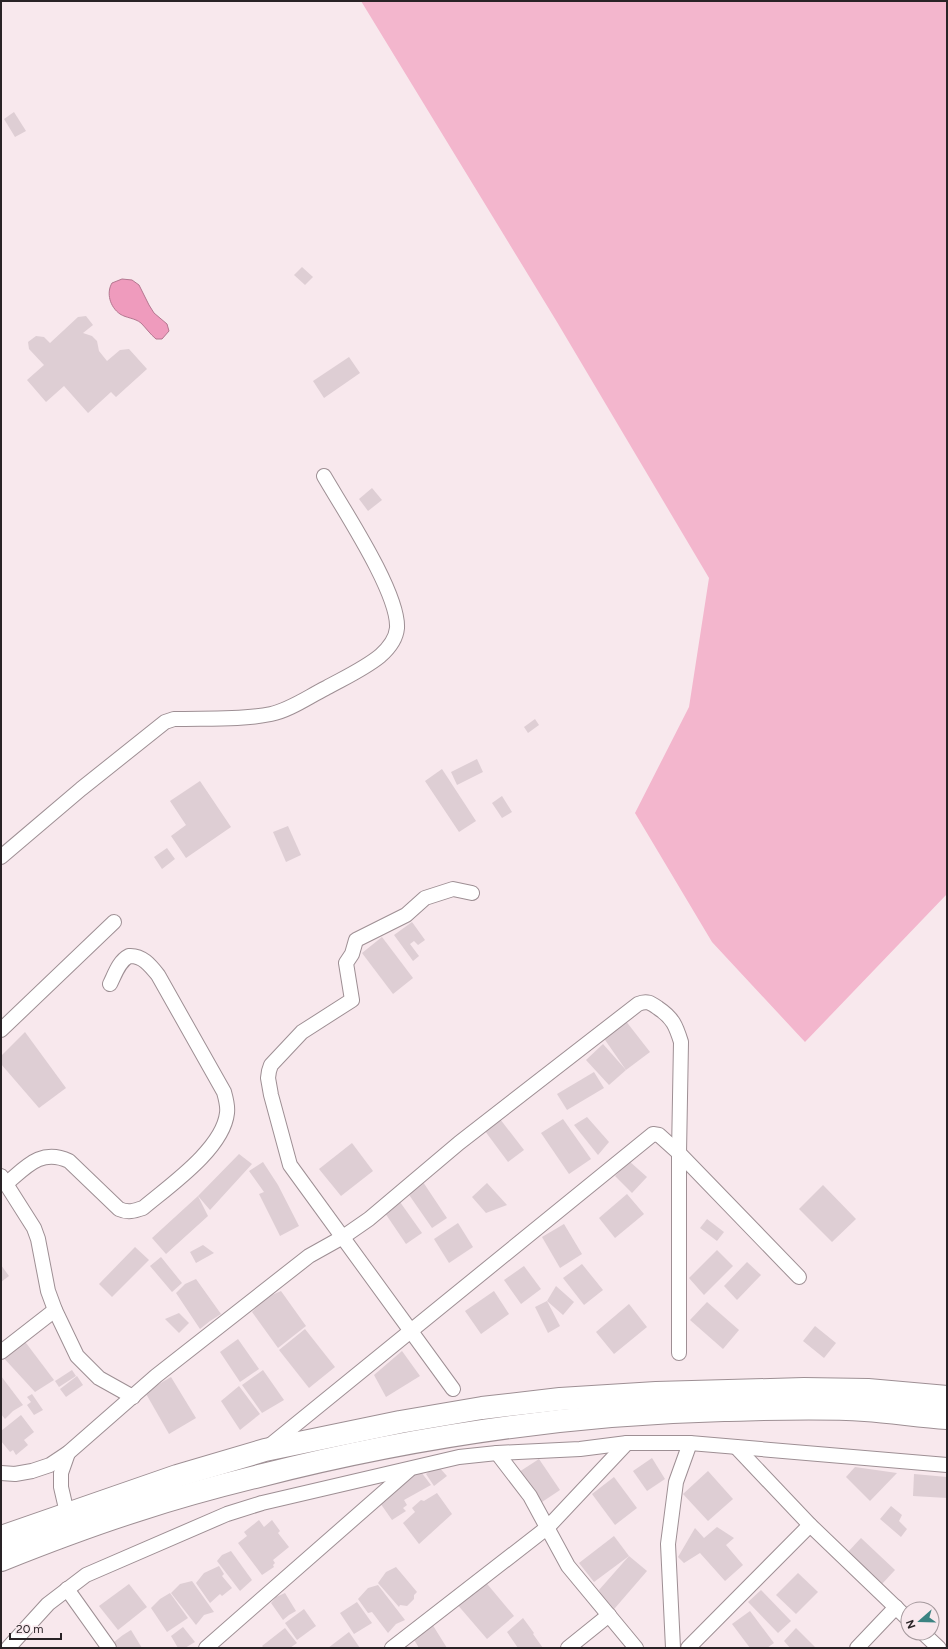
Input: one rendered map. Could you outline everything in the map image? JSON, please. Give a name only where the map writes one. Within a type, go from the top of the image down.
[{"type":"highway","points":[[1,1537],[177,1476],[266,1450],[408,1421],[482,1408],[560,1399],[656,1393],[804,1389],[868,1390],[947,1397]]},
{"type":"highway","points":[[1,1560],[52,1540],[138,1510],[210,1488],[352,1453],[509,1427],[590,1417],[683,1411],[790,1409],[864,1410],[947,1418]]},
{"type":"street","points":[[1,857],[165,722],[174,718],[260,716],[287,709],[367,666],[381,655],[393,642],[397,629],[396,616],[391,598],[368,551],[324,476]]},
{"type":"street","points":[[453,1389],[290,1165],[271,1095],[269,1070],[302,1032],[352,1000],[346,963],[352,954],[356,940],[406,915],[424,898],[452,889],[472,893]]},
{"type":"street","points":[[1,1030],[114,922]]},
{"type":"street","points":[[110,984],[119,965],[129,956],[140,958],[149,964],[158,975],[224,1092],[227,1103],[227,1114],[220,1135],[209,1150],[190,1169],[143,1208],[134,1211],[127,1212],[119,1209],[69,1161],[60,1157],[48,1156],[31,1162],[4,1186],[34,1228],[38,1239],[48,1292],[77,1356],[88,1369],[99,1378],[133,1397]]},
{"type":"street","points":[[1,1473],[15,1474],[32,1471],[50,1465],[68,1453],[156,1376],[309,1256],[343,1237],[369,1219],[465,1138],[638,1004],[644,1001],[650,1002],[669,1015],[677,1028],[681,1042],[678,1152],[679,1353]]},
{"type":"street","points":[[266,1450],[411,1330],[653,1134],[659,1135],[678,1152],[799,1277]]},
{"type":"street","points":[[1,1352],[55,1310]]},
{"type":"street","points":[[673,1648],[668,1544],[676,1482],[690,1443]]},
{"type":"street","points":[[8,1648],[48,1604],[66,1588],[86,1575],[227,1514],[262,1503],[458,1457],[497,1453],[580,1449],[627,1444],[690,1443],[947,1465]]},
{"type":"street","points":[[392,1648],[548,1527],[627,1444]]},
{"type":"street","points":[[736,1447],[810,1525],[900,1611]]},
{"type":"street","points":[[67,1513],[61,1486],[61,1472],[68,1453]]},
{"type":"street","points":[[497,1453],[530,1496],[568,1566],[636,1648]]},
{"type":"street","points":[[206,1648],[411,1468]]},
{"type":"street","points":[[688,1648],[810,1525]]},
{"type":"street","points":[[66,1588],[109,1648]]},
{"type":"street","points":[[857,1648],[896,1607]]},
{"type":"street","points":[[568,1648],[609,1615]]},
{"type":"street","points":[[932,1641],[939,1648]]},
{"type":"shaded area","points":[[361,1],[947,1],[947,894],[805,1042],[712,942],[635,813],[689,707],[709,578],[557,322]]},
{"type":"shaded area","points":[[122,279],[132,280],[139,285],[154,313],[167,324],[169,331],[162,339],[156,339],[141,323],[120,314],[111,304],[109,295],[110,287],[112,283]]},
{"type":"building","points":[[14,112],[26,131],[15,137],[4,119]]},
{"type":"building","points":[[302,267],[313,277],[305,285],[294,275]]},
{"type":"building","points":[[86,316],[93,325],[83,333],[92,336],[97,341],[99,351],[107,361],[120,350],[129,349],[147,369],[116,397],[111,392],[88,413],[64,386],[46,402],[27,380],[44,365],[29,349],[28,342],[36,336],[44,337],[50,343],[78,317]]},
{"type":"building","points":[[349,357],[360,373],[324,398],[313,381]]},
{"type":"building","points":[[372,488],[382,500],[368,511],[359,499]]},
{"type":"building","points":[[535,719],[539,725],[528,733],[524,727]]},
{"type":"building","points":[[477,759],[483,772],[457,785],[451,772]]},
{"type":"building","points":[[442,769],[476,821],[459,832],[425,781]]},
{"type":"building","points":[[200,781],[231,827],[186,858],[171,836],[186,825],[170,801]]},
{"type":"building","points":[[502,796],[512,812],[502,818],[492,803]]},
{"type":"building","points":[[288,826],[301,855],[286,862],[273,832]]},
{"type":"building","points":[[167,848],[175,859],[162,869],[154,857]]},
{"type":"building","points":[[412,922],[425,940],[418,945],[414,941],[410,944],[419,956],[413,961],[394,935]]},
{"type":"building","points":[[382,937],[413,978],[393,994],[362,953]]},
{"type":"building","points":[[625,1020],[650,1052],[626,1070],[603,1037]]},
{"type":"building","points":[[25,1032],[66,1088],[39,1108],[1,1064],[1,1056]]},
{"type":"building","points":[[603,1044],[626,1070],[609,1085],[586,1060]]},
{"type":"building","points":[[594,1072],[604,1088],[567,1110],[557,1094]]},
{"type":"building","points":[[587,1117],[609,1142],[598,1155],[574,1125]]},
{"type":"building","points":[[500,1119],[524,1150],[508,1162],[485,1131]]},
{"type":"building","points":[[563,1119],[591,1159],[569,1174],[541,1133]]},
{"type":"building","points":[[352,1143],[373,1171],[341,1196],[319,1169]]},
{"type":"building","points":[[239,1154],[252,1164],[210,1210],[198,1196]]},
{"type":"building","points":[[629,1161],[647,1177],[632,1193],[615,1176]]},
{"type":"building","points":[[263,1162],[278,1185],[299,1226],[280,1236],[259,1194],[264,1192],[249,1171]]},
{"type":"building","points":[[423,1182],[447,1218],[432,1228],[405,1189]]},
{"type":"building","points":[[487,1183],[507,1205],[486,1213],[472,1197]]},
{"type":"building","points":[[823,1185],[856,1219],[832,1242],[799,1209]]},
{"type":"building","points":[[627,1194],[644,1214],[615,1238],[599,1218]]},
{"type":"building","points":[[198,1196],[208,1216],[166,1254],[152,1238]]},
{"type":"building","points":[[400,1202],[422,1233],[406,1244],[385,1213]]},
{"type":"building","points":[[707,1219],[724,1232],[717,1241],[700,1228]]},
{"type":"building","points":[[458,1223],[473,1247],[449,1263],[434,1239]]},
{"type":"building","points":[[564,1224],[582,1254],[560,1268],[542,1237]]},
{"type":"building","points":[[203,1245],[214,1253],[196,1263],[190,1252]]},
{"type":"building","points":[[135,1247],[149,1260],[112,1297],[99,1284]]},
{"type":"building","points":[[717,1250],[733,1266],[704,1295],[689,1278]]},
{"type":"building","points":[[161,1257],[182,1283],[172,1292],[150,1266]]},
{"type":"building","points":[[747,1262],[761,1275],[737,1300],[724,1286]]},
{"type":"building","points":[[582,1264],[603,1290],[584,1305],[563,1278]]},
{"type":"building","points":[[1,1265],[9,1276],[1,1282]]},
{"type":"building","points":[[524,1266],[541,1289],[521,1304],[504,1280]]},
{"type":"building","points":[[196,1279],[221,1314],[200,1329],[176,1293],[185,1284]]},
{"type":"building","points":[[556,1286],[574,1302],[563,1315],[547,1301]]},
{"type":"building","points":[[281,1291],[306,1326],[278,1348],[252,1312],[265,1298]]},
{"type":"building","points":[[494,1291],[509,1314],[481,1334],[465,1311]]},
{"type":"building","points":[[547,1301],[560,1326],[548,1333],[535,1307]]},
{"type":"building","points":[[707,1302],[739,1330],[723,1349],[690,1320]]},
{"type":"building","points":[[629,1304],[647,1327],[614,1354],[596,1332]]},
{"type":"building","points":[[179,1313],[189,1323],[179,1333],[165,1319]]},
{"type":"building","points":[[815,1326],[836,1343],[824,1358],[803,1341]]},
{"type":"building","points":[[305,1329],[335,1367],[309,1388],[279,1350]]},
{"type":"building","points":[[23,1339],[54,1380],[35,1392],[1,1355]]},
{"type":"building","points":[[238,1339],[259,1369],[240,1382],[220,1352]]},
{"type":"building","points":[[402,1351],[420,1376],[386,1397],[374,1375]]},
{"type":"building","points":[[72,1370],[76,1376],[59,1387],[55,1381]]},
{"type":"building","points":[[263,1370],[284,1400],[262,1413],[242,1385]]},
{"type":"building","points":[[1,1376],[23,1405],[13,1411],[5,1419],[1,1414]]},
{"type":"building","points":[[77,1376],[83,1385],[66,1397],[60,1389]]},
{"type":"building","points":[[171,1377],[196,1418],[169,1434],[145,1392]]},
{"type":"building","points":[[239,1386],[260,1414],[240,1430],[221,1401]]},
{"type":"building","points":[[32,1394],[43,1410],[34,1415],[27,1405],[31,1402],[27,1397]]},
{"type":"building","points":[[21,1415],[34,1432],[24,1440],[28,1445],[16,1455],[13,1450],[10,1452],[1,1441],[1,1431]]},
{"type":"building","points":[[652,1458],[665,1479],[647,1491],[633,1471]]},
{"type":"building","points":[[539,1459],[560,1490],[539,1504],[519,1472]]},
{"type":"building","points":[[437,1465],[447,1476],[434,1486],[426,1474]]},
{"type":"building","points":[[855,1467],[897,1473],[870,1501],[846,1477]]},
{"type":"building","points":[[418,1468],[431,1485],[404,1500],[407,1505],[403,1508],[406,1511],[392,1520],[378,1500]]},
{"type":"building","points":[[708,1471],[733,1499],[708,1521],[683,1494]]},
{"type":"building","points":[[914,1474],[947,1477],[947,1498],[913,1496]]},
{"type":"building","points":[[614,1477],[637,1508],[615,1525],[592,1494]]},
{"type":"building","points":[[437,1493],[452,1514],[419,1544],[403,1523],[415,1512],[412,1508],[421,1500],[424,1501]]},
{"type":"building","points":[[891,1506],[902,1515],[899,1521],[907,1529],[901,1537],[880,1519]]},
{"type":"building","points":[[259,1520],[264,1527],[272,1520],[280,1531],[278,1533],[289,1547],[273,1560],[275,1563],[273,1565],[274,1567],[262,1575],[238,1543],[247,1536],[244,1532]]},
{"type":"building","points":[[717,1527],[734,1538],[726,1545],[743,1565],[725,1581],[700,1553],[684,1563],[678,1557],[695,1528],[704,1538]]},
{"type":"building","points":[[614,1536],[629,1556],[594,1582],[579,1563]]},
{"type":"building","points":[[861,1538],[895,1570],[881,1585],[847,1553]]},
{"type":"building","points":[[231,1551],[252,1580],[240,1591],[217,1561],[222,1555]]},
{"type":"building","points":[[629,1556],[647,1571],[609,1615],[599,1590]]},
{"type":"building","points":[[219,1566],[224,1574],[222,1576],[232,1588],[222,1596],[220,1594],[210,1603],[196,1583],[204,1573]]},
{"type":"building","points":[[396,1567],[417,1592],[414,1595],[414,1599],[407,1606],[400,1605],[399,1607],[378,1583],[386,1572]]},
{"type":"building","points":[[798,1573],[818,1592],[796,1614],[776,1595]]},
{"type":"building","points":[[483,1579],[514,1616],[487,1639],[456,1603]]},
{"type":"building","points":[[192,1581],[214,1612],[204,1615],[196,1625],[171,1593],[180,1584]]},
{"type":"building","points":[[129,1584],[147,1607],[118,1630],[99,1606]]},
{"type":"building","points":[[378,1585],[405,1620],[396,1624],[388,1633],[372,1612],[368,1613],[358,1599],[368,1588]]},
{"type":"building","points":[[761,1590],[791,1621],[778,1633],[748,1602]]},
{"type":"building","points":[[170,1593],[188,1618],[167,1632],[151,1608],[160,1599]]},
{"type":"building","points":[[285,1593],[296,1611],[283,1620],[271,1603],[276,1597]]},
{"type":"building","points":[[357,1602],[372,1623],[354,1634],[340,1613]]},
{"type":"building","points":[[304,1609],[316,1626],[297,1640],[285,1623]]},
{"type":"building","points":[[750,1611],[774,1643],[767,1648],[750,1648],[732,1624]]},
{"type":"building","points":[[523,1618],[543,1648],[518,1648],[507,1632]]},
{"type":"building","points":[[429,1619],[447,1648],[419,1648],[413,1638]]},
{"type":"building","points":[[183,1627],[195,1642],[185,1648],[178,1648],[171,1636]]},
{"type":"building","points":[[285,1628],[297,1643],[290,1648],[264,1648],[262,1646]]},
{"type":"building","points":[[796,1628],[816,1648],[790,1648],[784,1641]]},
{"type":"building","points":[[131,1630],[142,1648],[118,1648],[114,1642]]},
{"type":"building","points":[[349,1632],[360,1648],[328,1648]]}]
